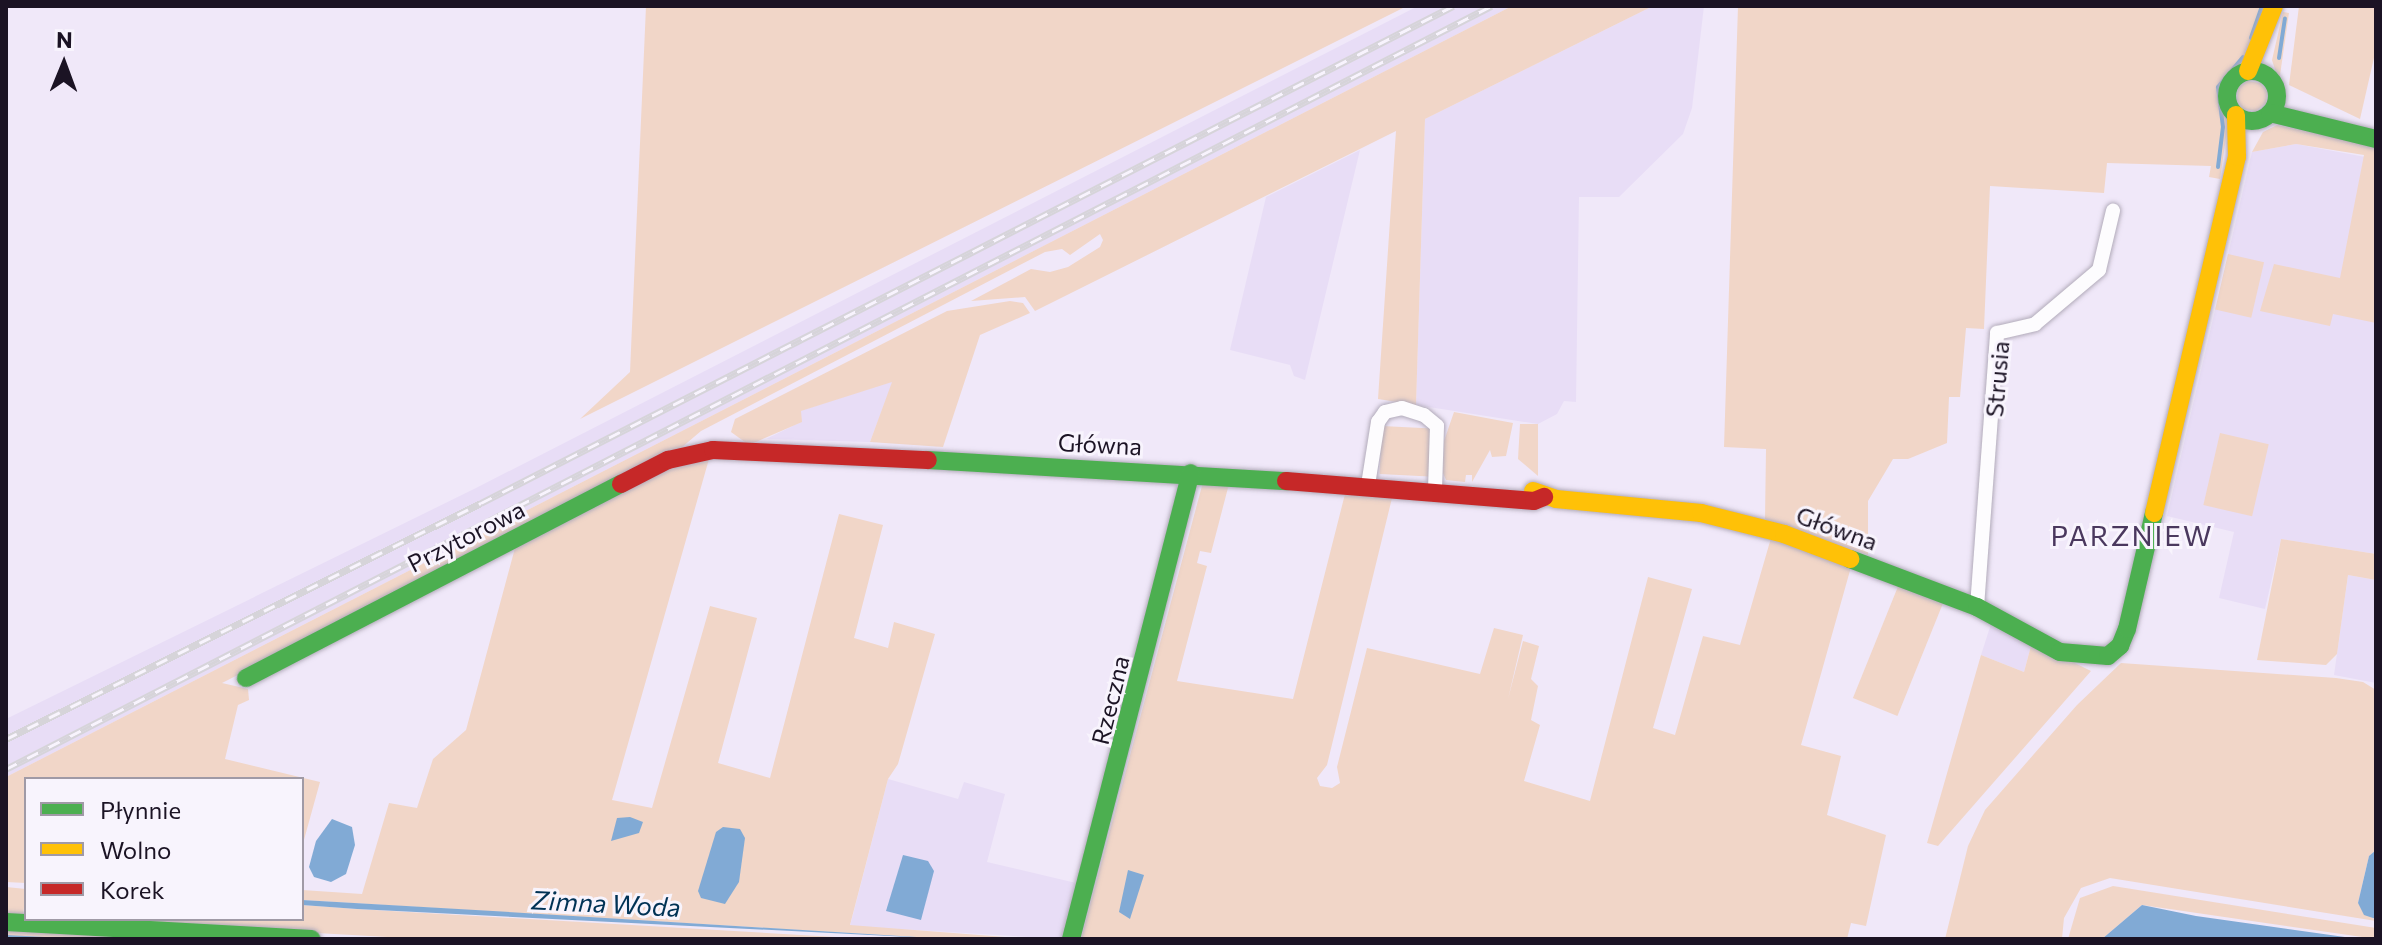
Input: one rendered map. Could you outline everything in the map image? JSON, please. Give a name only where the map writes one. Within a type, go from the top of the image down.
[{"type":"street","points":[[2237,157],[2236,115],[2227,90],[2235,78],[2248,71],[2272,14]]},
{"type":"street","points":[[2237,157],[2263,116],[2272,84],[2272,14]]},
{"type":"street","points":[[2248,71],[2337,126]]},
{"type":"street","points":[[2236,115],[2337,126],[2376,139]]},
{"type":"street","name":"Główna","points":[[713,450],[1191,473],[1484,493],[1534,501],[1544,497],[1680,510],[1761,528],[1977,607],[2060,652],[2097,658],[2117,650],[2125,635],[2237,157]]},
{"type":"street","name":"Strusia","points":[[1977,607],[1997,333],[2035,324],[2099,270],[2113,211]]},
{"type":"street","points":[[1368,485],[1378,422],[1390,409],[1402,408],[1424,415],[1437,426],[1435,490]]},
{"type":"street","name":"Przytorowa","points":[[246,678],[668,460],[713,450]]},
{"type":"street","name":"Rzeczna","points":[[1071,939],[1191,473]]},
{"type":"street","points":[[6,922],[312,939]]},
{"type":"shaded area","points":[[646,6],[1407,6],[580,419],[630,372]]},
{"type":"shaded area","points":[[1418,6],[1512,6],[6,777],[6,719],[476,488]]},
{"type":"shaded area","points":[[1512,6],[1653,6],[1425,119],[1416,405],[1378,399],[1396,131],[1035,311],[1025,297],[971,301],[1031,269],[1050,272],[1068,267],[1100,247],[1103,240],[1100,234],[1070,255],[1062,249],[1045,252],[701,431],[674,454],[222,683],[248,689],[249,700],[238,705],[225,759],[299,777],[24,777],[24,883],[6,882],[6,777]]},
{"type":"shaded area","points":[[1653,6],[1704,6],[1692,108],[1683,134],[1619,197],[1579,197],[1576,402],[1564,401],[1557,414],[1538,424],[1416,405],[1425,119]]},
{"type":"shaded area","points":[[1738,6],[2267,6],[2246,63],[2222,88],[2229,117],[2220,179],[2209,177],[2211,166],[2107,163],[2104,193],[1990,186],[1984,329],[1966,328],[1960,397],[1949,397],[1947,443],[1908,459],[1893,459],[1868,501],[1868,555],[1765,519],[1766,449],[1724,447]]},
{"type":"shaded area","points":[[2299,6],[2376,6],[2376,49],[2360,119],[2289,85]]},
{"type":"shaded area","points":[[2283,12],[2289,13],[2279,82],[2272,60]]},
{"type":"shaded area","points":[[2247,81],[2260,83],[2267,91],[2266,103],[2256,111],[2243,109],[2237,100],[2238,88]]},
{"type":"shaded area","points":[[2277,125],[2376,146],[2376,323],[2333,314],[2330,326],[2260,311],[2274,264],[2340,278],[2364,155],[2296,144],[2252,152],[2263,132]]},
{"type":"shaded area","points":[[2296,144],[2376,159],[2376,554],[2281,539],[2265,609],[2219,598],[2234,532],[2167,516],[2252,152]]},
{"type":"shaded area","points":[[1360,150],[1305,380],[1294,376],[1290,365],[1230,350],[1266,197]]},
{"type":"shaded area","points":[[2228,254],[2264,262],[2251,318],[2215,310]]},
{"type":"shaded area","points":[[1010,301],[1023,303],[1030,313],[980,335],[943,447],[870,442],[892,382],[801,411],[802,422],[749,445],[731,432],[735,419],[947,311]]},
{"type":"shaded area","points":[[893,381],[870,442],[766,439],[801,422],[800,411]]},
{"type":"shaded area","points":[[1454,412],[1513,423],[1506,456],[1492,457],[1490,450],[1472,482],[1472,475],[1466,475],[1465,482],[1446,480],[1443,473],[1444,441]]},
{"type":"shaded area","points":[[1520,424],[1538,424],[1538,476],[1518,459]]},
{"type":"shaded area","points":[[1382,426],[1432,429],[1429,477],[1379,474]]},
{"type":"shaded area","points":[[2220,433],[2269,444],[2252,516],[2203,505]]},
{"type":"shaded area","points":[[709,459],[612,800],[652,808],[710,606],[757,618],[718,763],[770,778],[839,514],[883,525],[854,638],[888,648],[894,622],[935,634],[898,764],[888,779],[850,925],[1030,939],[949,939],[304,900],[304,890],[362,894],[389,803],[417,808],[433,759],[466,730],[515,548],[665,469]]},
{"type":"shaded area","points":[[1203,482],[1229,484],[1211,553],[1200,551],[1197,563],[1207,566],[1177,681],[1293,699],[1345,494],[1392,498],[1327,765],[1317,778],[1320,786],[1332,788],[1340,783],[1337,767],[1367,648],[1480,674],[1494,628],[1523,635],[1508,699],[1523,641],[1539,646],[1531,679],[1538,686],[1531,720],[1540,725],[1524,781],[1590,801],[1648,577],[1692,589],[1653,728],[1675,735],[1703,636],[1740,645],[1771,538],[1851,567],[1801,745],[1841,756],[1827,815],[1886,835],[1866,926],[1851,923],[1847,939],[1081,939]]},
{"type":"shaded area","points":[[2281,539],[2376,554],[2376,580],[2348,575],[2337,654],[2326,665],[2257,660]]},
{"type":"shaded area","points":[[2348,575],[2376,580],[2376,683],[2334,675]]},
{"type":"shaded area","points":[[1899,584],[1944,602],[1897,716],[1853,698]]},
{"type":"shaded area","points":[[1991,624],[2032,642],[2024,672],[1981,655]]},
{"type":"shaded area","points":[[2032,642],[2091,671],[1938,846],[1927,843],[1981,655],[2024,672]]},
{"type":"shaded area","points":[[2121,663],[2336,678],[2363,682],[2376,690],[2376,850],[2369,856],[2358,903],[2376,921],[2110,878],[2081,888],[2064,918],[2062,939],[1945,939],[1968,846],[1985,810],[2077,705]]},
{"type":"shaded area","points":[[304,778],[320,782],[304,840]]},
{"type":"shaded area","points":[[888,779],[958,799],[964,782],[1005,794],[987,862],[1076,883],[1061,939],[850,926]]},
{"type":"shaded area","points":[[2113,886],[2376,928],[2376,939],[2142,905],[2102,939],[2068,939],[2080,898]]},
{"type":"shaded area","points":[[6,887],[24,889],[23,918],[6,916]]},
{"type":"shaded area","points":[[304,905],[870,939],[423,939],[101,921],[304,921]]},
{"type":"shaded area","points":[[6,930],[164,939],[6,939]]},
{"type":"water","points":[[630,817],[643,822],[639,833],[611,841],[617,818]]},
{"type":"water","points":[[332,819],[352,827],[355,845],[346,874],[331,882],[314,877],[309,867],[316,841]]},
{"type":"water","points":[[723,827],[740,829],[745,838],[739,882],[725,904],[701,898],[698,891],[716,832]]},
{"type":"water","points":[[2376,850],[2376,919],[2364,915],[2358,903],[2369,856]]},
{"type":"water","points":[[903,855],[928,861],[934,871],[921,920],[886,911]]},
{"type":"water","points":[[1128,870],[1144,875],[1130,919],[1119,912]]},
{"type":"water","points":[[304,900],[949,939],[304,905]]},
{"type":"water","points":[[2142,905],[2196,916],[2359,939],[2102,939]]},
{"type":"waterway","points":[[2251,38],[2262,6]]},
{"type":"waterway","points":[[2279,58],[2285,18]]},
{"type":"waterway","points":[[2218,167],[2223,127],[2218,87],[2243,57]]},
{"type":"waterway","points":[[6,937],[45,939]]},
{"type":"railway","points":[[6,739],[481,503],[1453,6]]},
{"type":"railway","points":[[6,769],[1491,6]]},
{"type":"traffic: fast","points":[[2252,71],[2270,78],[2277,96],[2270,114],[2252,121],[2234,114],[2227,96],[2234,78],[2252,71]]},
{"type":"traffic: fast","points":[[2270,113],[2376,139]]},
{"type":"traffic: fast","points":[[928,460],[1286,481]]},
{"type":"traffic: fast","points":[[1071,939],[1191,473]]},
{"type":"traffic: fast","points":[[246,678],[621,484]]},
{"type":"traffic: fast","points":[[1850,559],[1977,607],[2060,652],[2108,656],[2120,646],[2127,629],[2154,513]]},
{"type":"traffic: fast","points":[[6,922],[312,939]]},
{"type":"traffic: slow","points":[[2248,71],[2274,6]]},
{"type":"traffic: slow","points":[[2154,513],[2237,157],[2236,115]]},
{"type":"traffic: slow","points":[[1533,491],[1556,499],[1701,513],[1784,534],[1850,559]]},
{"type":"traffic: jam","points":[[621,484],[668,460],[713,450],[928,460]]},
{"type":"traffic: jam","points":[[1286,481],[1534,501],[1544,497]]},
{"type":"district","name":"PARZNIEW","points":[[2132,535]]},
{"type":"water label","name":"Zimna Woda","points":[[606,903]]}]
